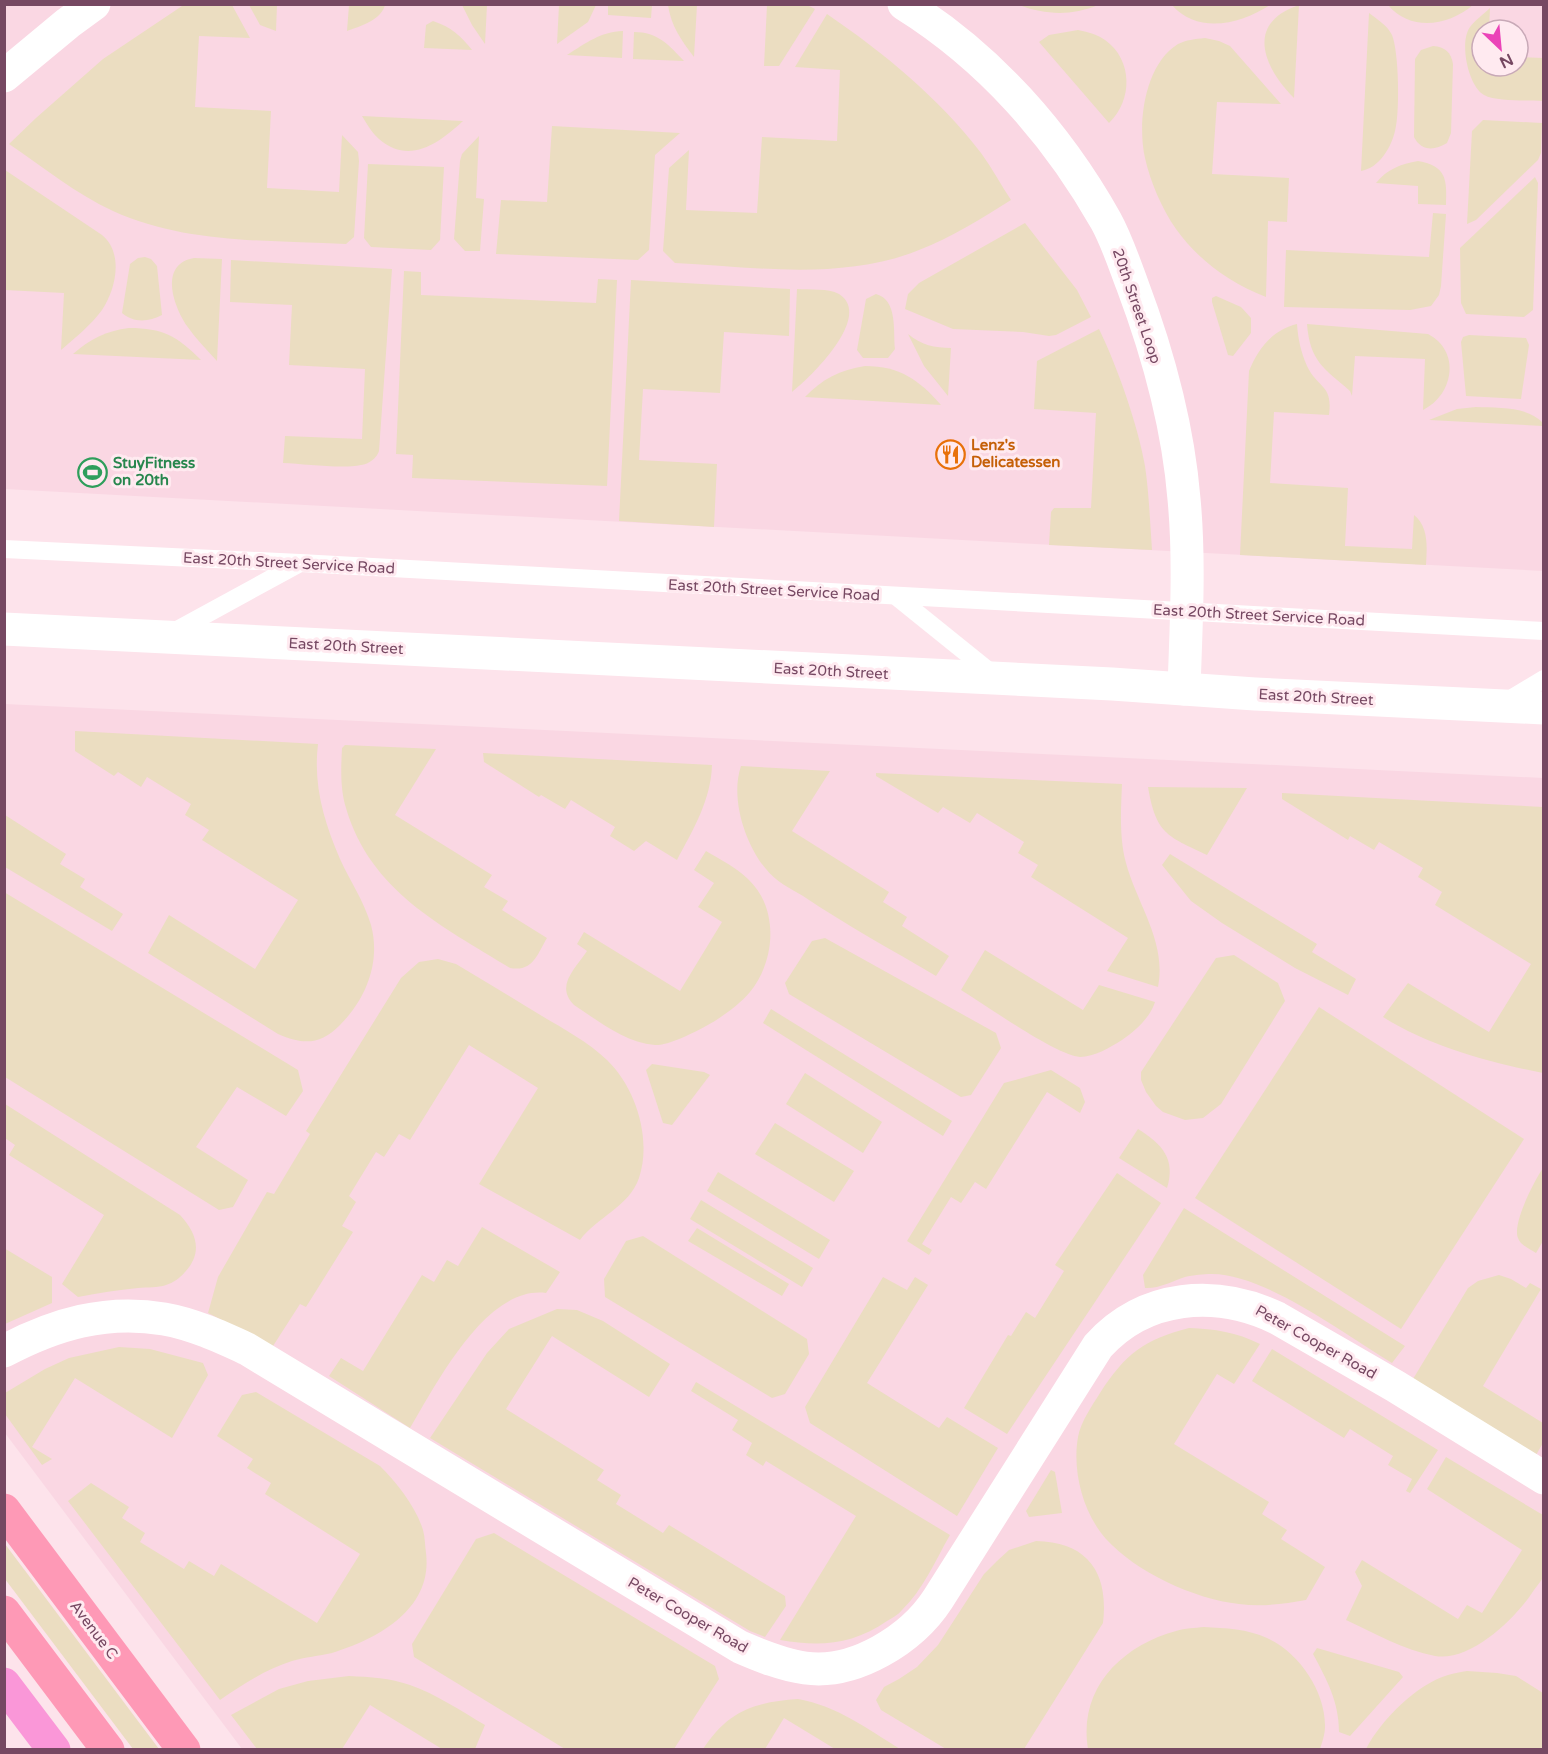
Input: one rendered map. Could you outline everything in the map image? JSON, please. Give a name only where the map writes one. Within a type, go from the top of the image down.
[{"type":"highway","points":[[4,1684],[54,1749]]},
{"type":"main road","name":"Avenue C","points":[[4,1510],[184,1749]]},
{"type":"main road","points":[[4,1612],[108,1749]]},
{"type":"street","points":[[4,76],[94,4]]},
{"type":"street","name":"20th Street Loop","points":[[904,4],[931,21],[996,74],[1036,120],[1076,172],[1107,224],[1151,336],[1172,416],[1184,499],[1186,611],[1184,689]]},
{"type":"street","name":"East 20th Street","points":[[4,629],[1112,684],[1544,708]]},
{"type":"street","name":"Peter Cooper Road","points":[[4,1351],[33,1335],[57,1326],[81,1320],[110,1317],[165,1319],[220,1337],[247,1349],[740,1647],[780,1663],[807,1668],[831,1669],[855,1662],[883,1650],[922,1621],[1098,1346],[1113,1330],[1145,1312],[1167,1305],[1197,1300],[1220,1300],[1267,1313],[1376,1375],[1544,1478]]},
{"type":"lane","name":"East 20th Street Service Road","points":[[4,549],[1544,631]]},
{"type":"lane","points":[[163,637],[300,563]]},
{"type":"lane","points":[[897,597],[999,680]]},
{"type":"lane","points":[[1499,706],[1544,680]]},
{"type":"shaded area","points":[[185,4],[232,5],[250,38],[199,36],[195,107],[271,111],[267,188],[339,192],[342,135],[358,152],[354,237],[346,244],[257,241],[198,235],[140,222],[86,197],[9,144],[103,59]]},
{"type":"shaded area","points":[[349,4],[385,5],[375,18],[347,31]]},
{"type":"shaded area","points":[[4,5],[1543,5],[1543,571],[5,489]]},
{"type":"shaded area","points":[[249,5],[277,5],[276,31],[260,25]]},
{"type":"shaded area","points":[[462,5],[487,5],[485,44],[472,25]]},
{"type":"shaded area","points":[[559,5],[596,5],[588,22],[557,44]]},
{"type":"shaded area","points":[[608,5],[652,5],[651,18],[608,15]]},
{"type":"shaded area","points":[[668,5],[697,5],[694,57],[677,32]]},
{"type":"shaded area","points":[[767,5],[807,5],[815,9],[779,66],[764,66]]},
{"type":"shaded area","points":[[1019,5],[1098,5],[1078,11],[1058,13],[1039,11]]},
{"type":"shaded area","points":[[1172,5],[1270,5],[1259,12],[1233,21],[1207,23],[1182,14]]},
{"type":"shaded area","points":[[1299,5],[1294,98],[1274,73],[1265,47],[1266,34],[1271,23],[1282,13]]},
{"type":"shaded area","points":[[1388,5],[1473,5],[1452,18],[1430,23],[1407,19],[1397,14]]},
{"type":"shaded area","points":[[1490,8],[1490,18],[1479,18]]},
{"type":"shaded area","points":[[1369,13],[1385,25],[1392,35],[1397,68],[1398,111],[1391,144],[1379,162],[1361,171]]},
{"type":"shaded area","points":[[827,14],[869,44],[929,95],[981,153],[1011,200],[931,245],[890,260],[860,266],[798,270],[675,263],[663,251],[669,168],[689,150],[686,210],[757,213],[762,137],[837,141],[840,70],[795,67]]},
{"type":"shaded area","points":[[433,21],[455,32],[472,50],[424,48],[426,25]]},
{"type":"shaded area","points":[[1470,27],[1470,73],[1465,53]]},
{"type":"shaded area","points":[[1078,30],[1105,40],[1121,58],[1125,69],[1126,92],[1117,114],[1109,123],[1039,42],[1049,35]]},
{"type":"shaded area","points":[[623,31],[622,58],[567,55],[600,36]]},
{"type":"shaded area","points":[[634,32],[656,37],[684,61],[633,59]]},
{"type":"shaded area","points":[[1205,38],[1230,46],[1281,104],[1217,102],[1212,174],[1289,178],[1287,222],[1268,221],[1266,297],[1216,270],[1185,241],[1161,204],[1145,158],[1143,112],[1146,95],[1158,65],[1178,44]]},
{"type":"shaded area","points":[[1433,46],[1447,51],[1453,64],[1451,133],[1447,143],[1428,148],[1420,145],[1414,137],[1415,59],[1421,50]]},
{"type":"shaded area","points":[[1530,57],[1543,58],[1543,101],[1504,100],[1490,97],[1478,90],[1472,78],[1530,78]]},
{"type":"shaded area","points":[[362,116],[463,121],[445,136],[424,148],[402,151],[379,139]]},
{"type":"shaded area","points":[[1483,120],[1542,123],[1541,153],[1538,160],[1476,220],[1467,224],[1472,131]]},
{"type":"shaded area","points":[[552,126],[680,133],[655,155],[649,250],[638,260],[496,254],[501,200],[547,202]]},
{"type":"shaded area","points":[[479,136],[476,198],[484,199],[480,251],[465,251],[454,239],[460,161],[462,154]]},
{"type":"shaded area","points":[[1418,161],[1435,166],[1443,175],[1446,205],[1418,204],[1418,186],[1376,183],[1395,168]]},
{"type":"shaded area","points":[[368,164],[444,167],[440,240],[431,250],[371,247],[364,238]]},
{"type":"shaded area","points":[[5,170],[102,235],[113,251],[116,271],[107,301],[93,321],[61,350],[64,293],[5,290]]},
{"type":"shaded area","points":[[1535,177],[1538,183],[1533,310],[1524,317],[1466,314],[1461,303],[1460,248]]},
{"type":"shaded area","points":[[1433,213],[1446,214],[1441,286],[1439,295],[1431,306],[1410,310],[1284,307],[1286,250],[1429,257]]},
{"type":"shaded area","points":[[1025,223],[1077,290],[1091,317],[1056,335],[1049,336],[1023,332],[953,329],[905,309],[908,294],[919,283]]},
{"type":"shaded area","points":[[138,258],[151,259],[157,266],[162,315],[147,320],[136,320],[122,313],[130,264]]},
{"type":"shaded area","points":[[194,258],[222,259],[217,361],[187,326],[174,297],[172,286],[176,268],[183,262]]},
{"type":"shaded area","points":[[231,260],[392,269],[379,451],[372,460],[364,464],[344,467],[283,463],[285,436],[362,439],[365,369],[289,365],[292,305],[230,302]]},
{"type":"shaded area","points":[[404,271],[421,272],[421,295],[596,303],[598,279],[617,280],[607,486],[412,478],[413,455],[396,454]]},
{"type":"shaded area","points":[[631,280],[790,289],[789,336],[724,332],[720,393],[643,389],[639,460],[717,464],[714,527],[619,521]]},
{"type":"shaded area","points":[[797,289],[824,290],[839,294],[848,304],[849,317],[844,331],[824,361],[792,392]]},
{"type":"shaded area","points":[[876,294],[883,297],[891,309],[895,349],[888,358],[863,358],[857,350],[866,299]]},
{"type":"shaded area","points":[[1216,296],[1241,307],[1251,318],[1251,333],[1233,356],[1228,355],[1212,302],[1212,298]]},
{"type":"shaded area","points":[[1297,324],[1300,345],[1307,366],[1327,392],[1330,405],[1329,415],[1274,412],[1270,483],[1348,488],[1345,546],[1412,549],[1414,515],[1425,531],[1426,565],[1240,555],[1249,371],[1257,355],[1273,336]]},
{"type":"shaded area","points":[[1307,324],[1428,334],[1446,351],[1450,373],[1447,384],[1442,394],[1423,410],[1425,359],[1355,356],[1352,396],[1350,391],[1326,370],[1315,356]]},
{"type":"shaded area","points":[[129,328],[141,328],[169,335],[201,360],[73,354],[99,336]]},
{"type":"shaded area","points":[[1099,329],[1126,396],[1142,450],[1148,487],[1152,550],[1049,545],[1051,512],[1054,508],[1091,508],[1096,413],[1034,409],[1037,361]]},
{"type":"shaded area","points":[[908,334],[928,345],[951,348],[948,396],[924,366]]},
{"type":"shaded area","points":[[1469,335],[1526,338],[1529,345],[1521,399],[1466,396],[1461,342],[1463,337]]},
{"type":"shaded area","points":[[865,366],[889,369],[908,376],[925,388],[941,405],[805,397],[832,376]]},
{"type":"shaded area","points":[[1503,408],[1529,413],[1543,423],[1543,426],[1429,420],[1457,409]]},
{"type":"shaded area","points":[[5,704],[1543,778],[1543,1749],[242,1749],[5,1433]]},
{"type":"shaded area","points":[[75,731],[318,744],[317,774],[321,803],[329,831],[340,859],[361,899],[374,939],[372,966],[364,992],[349,1015],[333,1032],[311,1041],[296,1040],[278,1034],[148,953],[169,915],[255,969],[298,900],[202,840],[209,830],[185,815],[191,804],[147,777],[141,787],[118,772],[114,776],[75,751]]},
{"type":"shaded area","points":[[345,745],[436,749],[395,815],[492,875],[484,887],[508,901],[502,910],[547,938],[529,965],[518,969],[510,968],[459,937],[412,903],[372,862],[357,837],[346,808],[341,770],[342,748]]},
{"type":"shaded area","points":[[483,753],[712,765],[711,778],[705,803],[677,860],[646,841],[634,851],[610,836],[615,827],[571,800],[565,809],[541,795],[539,797],[484,762]]},
{"type":"shaded area","points":[[741,766],[830,771],[792,831],[889,892],[883,902],[907,917],[902,926],[949,956],[936,976],[836,917],[783,884],[770,873],[758,859],[742,820],[737,792]]},
{"type":"shaded area","points":[[876,773],[1122,784],[1122,843],[1131,878],[1155,939],[1160,970],[1158,987],[1107,971],[1128,938],[1031,877],[1038,865],[1018,853],[1024,842],[977,813],[970,823],[943,807],[938,813],[876,776]]},
{"type":"shaded area","points":[[1148,787],[1247,788],[1207,855],[1165,832],[1155,815]]},
{"type":"shaded area","points":[[1282,793],[1543,807],[1543,1073],[1502,1064],[1440,1045],[1401,1028],[1383,1017],[1408,983],[1489,1032],[1531,964],[1435,905],[1442,892],[1418,877],[1423,868],[1379,842],[1374,850],[1350,836],[1348,840],[1282,799]]},
{"type":"shaded area","points":[[5,815],[66,854],[60,864],[85,879],[80,887],[123,914],[112,931],[5,867]]},
{"type":"shaded area","points":[[706,851],[748,879],[765,904],[769,919],[769,950],[759,979],[750,992],[712,1023],[660,1045],[644,1043],[623,1036],[574,1005],[566,991],[569,978],[587,951],[577,944],[584,932],[680,991],[722,922],[698,907],[714,883],[694,870]]},
{"type":"shaded area","points":[[1170,854],[1317,944],[1312,952],[1356,979],[1348,995],[1295,968],[1191,901],[1162,865]]},
{"type":"shaded area","points":[[4,892],[298,1070],[303,1091],[286,1116],[237,1087],[196,1147],[248,1180],[233,1207],[219,1210],[5,1077]]},
{"type":"shaded area","points":[[825,938],[996,1033],[1001,1048],[971,1095],[961,1097],[789,994],[785,983],[812,941]]},
{"type":"shaded area","points":[[985,950],[1083,1010],[1099,985],[1155,1002],[1142,1024],[1118,1043],[1091,1055],[1080,1057],[1069,1054],[1038,1039],[961,990]]},
{"type":"shaded area","points":[[1234,955],[1278,983],[1285,1001],[1221,1104],[1203,1118],[1185,1120],[1163,1112],[1146,1092],[1141,1080],[1141,1072],[1216,958]]},
{"type":"shaded area","points":[[438,959],[456,964],[576,1036],[607,1060],[626,1085],[639,1115],[644,1147],[643,1163],[634,1188],[628,1197],[580,1240],[479,1184],[538,1088],[469,1045],[410,1140],[399,1134],[384,1157],[376,1152],[349,1196],[356,1202],[342,1226],[353,1232],[306,1307],[300,1304],[273,1346],[208,1313],[218,1277],[267,1192],[274,1194],[310,1134],[306,1131],[401,978],[419,962]]},
{"type":"shaded area","points":[[1319,1007],[1524,1139],[1401,1329],[1195,1198]]},
{"type":"shaded area","points":[[771,1009],[952,1121],[943,1136],[763,1023]]},
{"type":"shaded area","points":[[652,1064],[704,1072],[710,1075],[672,1125],[663,1123],[646,1070]]},
{"type":"shaded area","points":[[1051,1070],[1080,1088],[1085,1102],[1080,1113],[1047,1092],[986,1189],[975,1182],[961,1203],[951,1197],[922,1244],[932,1250],[929,1255],[907,1241],[1004,1083]]},
{"type":"shaded area","points":[[805,1073],[882,1122],[863,1153],[786,1104]]},
{"type":"shaded area","points":[[5,1104],[180,1215],[196,1243],[194,1258],[183,1274],[174,1282],[163,1286],[78,1297],[62,1284],[104,1215],[9,1155],[15,1145],[5,1138]]},
{"type":"shaded area","points":[[775,1123],[854,1171],[834,1202],[755,1154]]},
{"type":"shaded area","points":[[1138,1129],[1154,1140],[1165,1153],[1170,1169],[1167,1188],[1119,1158]]},
{"type":"shaded area","points":[[1543,1168],[1543,1241],[1536,1253],[1521,1243],[1517,1232],[1525,1203]]},
{"type":"shaded area","points":[[718,1172],[830,1240],[819,1259],[707,1191]]},
{"type":"shaded area","points":[[1117,1173],[1161,1203],[1007,1434],[964,1408],[1008,1335],[1011,1336],[1026,1312],[1035,1318],[1064,1271],[1055,1265]]},
{"type":"shaded area","points":[[701,1200],[813,1268],[802,1287],[690,1219]]},
{"type":"shaded area","points":[[1184,1208],[1405,1346],[1392,1363],[1305,1308],[1256,1284],[1233,1277],[1212,1274],[1195,1275],[1160,1286],[1145,1288],[1143,1275]]},
{"type":"shaded area","points":[[482,1227],[560,1272],[546,1293],[524,1295],[503,1305],[483,1321],[449,1364],[410,1428],[329,1376],[341,1358],[363,1371],[422,1275],[434,1282],[447,1260],[458,1266]]},
{"type":"shaded area","points":[[697,1228],[789,1284],[782,1296],[688,1241]]},
{"type":"shaded area","points":[[643,1236],[807,1339],[809,1354],[785,1394],[772,1398],[605,1297],[604,1279],[626,1241]]},
{"type":"shaded area","points":[[4,1248],[52,1277],[52,1303],[5,1324]]},
{"type":"shaded area","points":[[1499,1275],[1526,1288],[1530,1283],[1541,1289],[1483,1386],[1543,1423],[1543,1443],[1536,1455],[1413,1379],[1468,1288],[1478,1281]]},
{"type":"shaded area","points":[[883,1277],[907,1290],[915,1277],[928,1285],[867,1383],[939,1428],[947,1417],[998,1448],[957,1516],[810,1423],[805,1407]]},
{"type":"shaded area","points":[[557,1309],[577,1310],[603,1321],[670,1364],[649,1397],[552,1336],[506,1409],[604,1470],[597,1480],[621,1495],[616,1504],[663,1533],[669,1525],[785,1596],[786,1606],[765,1637],[750,1631],[430,1438],[487,1353],[509,1329]]},
{"type":"shaded area","points":[[1189,1328],[1225,1332],[1260,1344],[1234,1384],[1217,1374],[1174,1444],[1269,1502],[1262,1514],[1287,1530],[1281,1539],[1325,1567],[1306,1600],[1273,1605],[1248,1605],[1222,1601],[1185,1590],[1149,1573],[1118,1551],[1098,1529],[1085,1504],[1078,1477],[1077,1450],[1079,1431],[1090,1408],[1109,1379],[1137,1350],[1148,1343]]},
{"type":"shaded area","points":[[119,1347],[150,1349],[203,1363],[208,1375],[172,1438],[75,1378],[32,1447],[52,1459],[42,1465],[5,1414],[5,1393],[45,1369],[69,1358]]},
{"type":"shaded area","points":[[1272,1349],[1438,1450],[1410,1493],[1406,1491],[1412,1479],[1388,1465],[1393,1456],[1350,1429],[1344,1438],[1252,1381]]},
{"type":"shaded area","points":[[696,1382],[950,1535],[922,1584],[899,1613],[861,1635],[835,1642],[809,1643],[780,1640],[856,1516],[766,1461],[763,1466],[746,1455],[752,1443],[732,1430],[738,1420],[691,1391]]},
{"type":"shaded area","points":[[256,1392],[380,1466],[405,1496],[420,1521],[425,1539],[426,1573],[421,1590],[411,1606],[384,1630],[350,1647],[332,1653],[302,1658],[273,1668],[220,1700],[68,1501],[91,1483],[129,1507],[122,1518],[145,1533],[140,1542],[184,1569],[189,1561],[214,1576],[221,1564],[317,1623],[360,1554],[265,1494],[271,1483],[247,1468],[253,1459],[217,1436],[242,1395]]},
{"type":"shaded area","points":[[1446,1457],[1543,1515],[1545,1569],[1542,1579],[1526,1601],[1491,1636],[1463,1652],[1449,1656],[1435,1656],[1378,1636],[1346,1620],[1362,1586],[1355,1572],[1362,1560],[1458,1619],[1467,1605],[1482,1613],[1522,1550],[1427,1489]]},
{"type":"shaded area","points":[[1051,1470],[1055,1472],[1062,1513],[1029,1517],[1026,1511]]},
{"type":"shaded area","points":[[494,1533],[715,1666],[719,1679],[674,1749],[565,1749],[414,1657],[412,1644],[476,1539]]},
{"type":"shaded area","points":[[1036,1541],[1069,1547],[1082,1554],[1091,1564],[1098,1575],[1102,1589],[1103,1623],[1024,1749],[946,1749],[881,1710],[876,1700],[884,1687],[917,1667],[938,1645],[984,1574],[1009,1550]]},
{"type":"shaded area","points":[[5,1544],[159,1749],[133,1749],[5,1579]]},
{"type":"shaded area","points":[[1204,1627],[1260,1635],[1279,1644],[1300,1663],[1316,1687],[1321,1700],[1325,1730],[1320,1749],[1088,1749],[1087,1727],[1090,1707],[1097,1689],[1121,1659],[1156,1638],[1179,1630]]},
{"type":"shaded area","points":[[1317,1648],[1399,1672],[1403,1677],[1350,1736],[1339,1732],[1334,1701],[1313,1654]]},
{"type":"shaded area","points":[[1467,1671],[1516,1676],[1543,1693],[1543,1749],[1366,1749],[1390,1715],[1412,1695],[1436,1680],[1450,1674]]},
{"type":"shaded area","points":[[349,1676],[380,1678],[402,1683],[448,1703],[485,1725],[475,1749],[442,1749],[370,1705],[342,1749],[257,1749],[231,1715],[279,1689],[308,1681]]},
{"type":"shaded area","points":[[798,1699],[838,1712],[900,1749],[835,1749],[784,1718],[765,1749],[703,1749],[722,1726],[743,1711],[768,1703]]},
{"type":"place","name":"Lenz's Delicatessen","points":[[950,454]]},
{"type":"place","name":"StuyFitness on 20th","points":[[92,472]]}]
